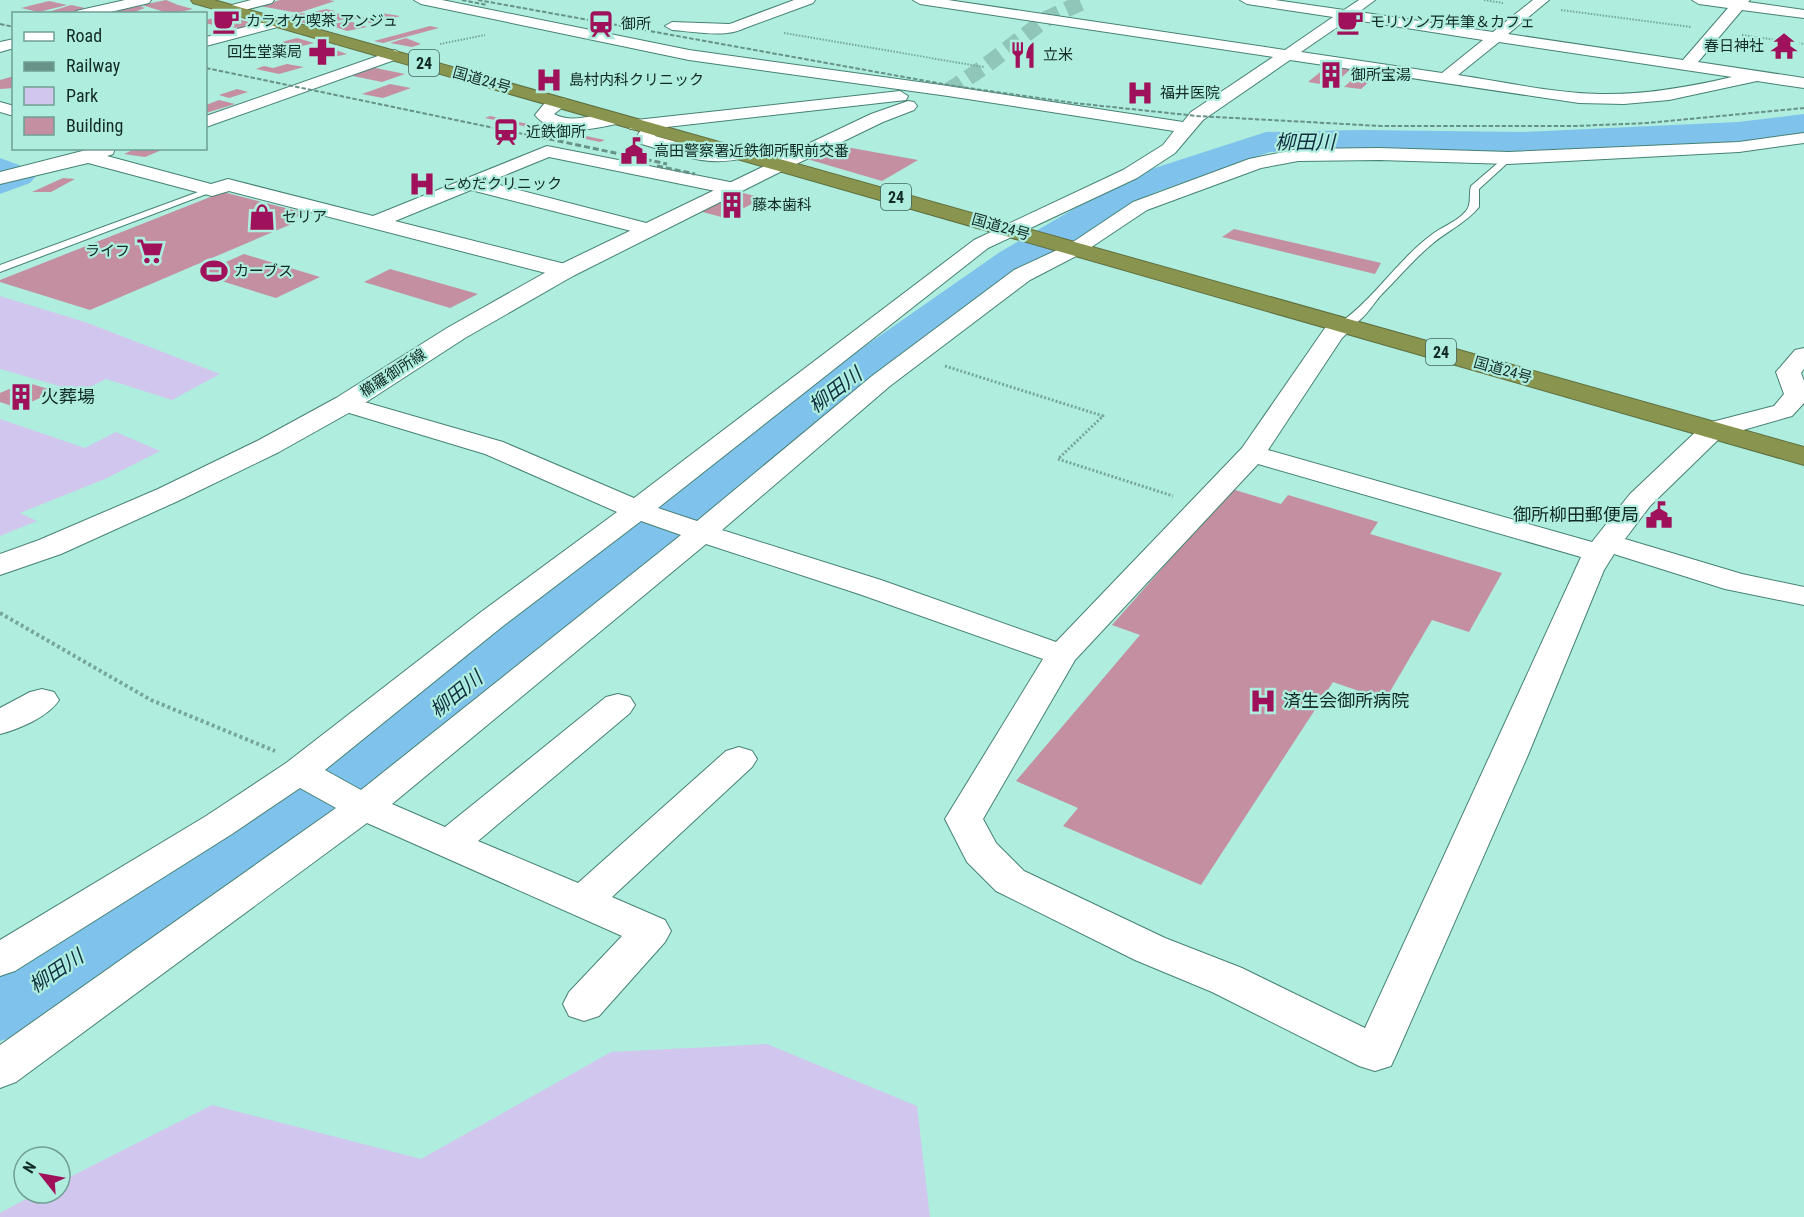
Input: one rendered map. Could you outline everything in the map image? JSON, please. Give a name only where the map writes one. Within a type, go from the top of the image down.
[{"type":"highway","name":"国道24号","points":[[198,0],[560,103]]},
{"type":"highway","name":"国道24号","points":[[614,119],[1070,246],[1804,456]]},
{"type":"main road","points":[[740,26],[808,0]]},
{"type":"main road","name":"櫛羅御所線","points":[[0,565],[50,547],[168,495],[269,446],[345,404],[456,333],[565,270],[779,165]]},
{"type":"street","points":[[90,12],[144,0]]},
{"type":"street","points":[[233,9],[267,0]]},
{"type":"street","points":[[421,0],[689,55],[948,91],[1187,128]]},
{"type":"street","points":[[1247,0],[1804,83]]},
{"type":"street","points":[[0,960],[219,825],[294,767],[454,651],[492,619],[730,440],[764,410],[861,339],[911,296],[981,244],[1020,232],[1130,174],[1169,149],[1197,116],[1368,0]]},
{"type":"street","points":[[1699,0],[1741,3],[1804,14]]},
{"type":"street","points":[[928,1],[1569,97],[1606,99],[1668,96],[1757,76]]},
{"type":"street","points":[[1445,78],[1538,3]]},
{"type":"street","points":[[1687,65],[1741,3]]},
{"type":"street","points":[[207,42],[280,22]]},
{"type":"street","points":[[672,26],[731,29],[740,26]]},
{"type":"street","points":[[207,122],[395,55]]},
{"type":"street","points":[[701,144],[838,75]]},
{"type":"street","points":[[737,154],[707,157],[644,139],[643,127],[768,110],[948,91]]},
{"type":"street","points":[[779,165],[877,118],[948,91]]},
{"type":"street","points":[[560,103],[550,108],[544,115],[552,121],[577,124],[614,119]]},
{"type":"street","points":[[0,1069],[362,807],[642,583],[873,387],[1022,275],[1140,206],[1256,162],[1298,155],[1368,154],[1509,158],[1739,147],[1804,138]]},
{"type":"street","points":[[0,178],[88,157],[106,150]]},
{"type":"street","points":[[376,222],[547,151],[730,188]]},
{"type":"street","points":[[88,157],[212,190],[228,185],[565,270]]},
{"type":"street","points":[[468,183],[647,229]]},
{"type":"street","points":[[1345,324],[1333,333],[1252,454],[1062,655],[964,819],[981,852],[1010,881],[1150,949],[1227,980],[1375,1053],[1510,755],[1589,570],[1640,500],[1713,430],[1783,411],[1797,395],[1788,372],[1804,355]]},
{"type":"street","points":[[345,404],[494,448],[637,510],[764,555],[870,587],[1062,655]]},
{"type":"street","points":[[1252,454],[1736,582],[1804,596]]},
{"type":"street","points":[[0,723],[42,700]]},
{"type":"street","points":[[449,844],[618,705]]},
{"type":"street","points":[[582,902],[739,759]]},
{"type":"street","points":[[294,767],[362,807],[651,931],[584,1004]]},
{"type":"lane","points":[[1345,324],[1365,310],[1375,296],[1428,242],[1467,215],[1473,207],[1474,188],[1509,158]]},
{"type":"lane","points":[[0,269],[212,190]]},
{"type":"path","points":[[1538,3],[1804,44]]},
{"type":"path","points":[[395,55],[483,36],[504,28],[508,18]]},
{"type":"path","points":[[740,26],[984,67]]},
{"type":"path","points":[[912,358],[955,369],[1103,416],[1058,459],[1203,506]]},
{"type":"path","points":[[0,613],[151,700],[294,767]]},
{"type":"green space","points":[[0,296],[85,322],[220,374],[172,400],[106,379],[80,392],[0,369]]},
{"type":"green space","points":[[0,419],[85,448],[116,432],[160,451],[105,479],[20,513],[37,521],[0,536]]},
{"type":"green space","points":[[767,1044],[917,1106],[930,1217],[0,1217],[0,1213],[15,1205],[72,1205],[72,1176],[212,1105],[421,1159],[611,1052]]},
{"type":"building","points":[[166,0],[193,9],[165,12],[142,5]]},
{"type":"building","points":[[280,0],[335,1],[298,13],[260,6]]},
{"type":"building","points":[[49,1],[67,5],[39,12],[21,8]]},
{"type":"building","points":[[71,5],[85,8],[72,12],[48,12]]},
{"type":"building","points":[[140,6],[145,8],[134,12],[111,12]]},
{"type":"building","points":[[326,9],[352,17],[337,21],[309,13]]},
{"type":"building","points":[[302,13],[333,21],[315,26],[284,18]]},
{"type":"building","points":[[381,13],[400,16],[374,24],[352,18],[358,16],[370,19],[375,17],[371,16]]},
{"type":"building","points":[[225,15],[255,24],[230,30],[207,23],[207,20]]},
{"type":"building","points":[[349,21],[367,27],[347,31],[329,25]]},
{"type":"building","points":[[430,26],[439,28],[383,43],[374,41]]},
{"type":"building","points":[[297,38],[314,43],[286,50],[270,45]]},
{"type":"building","points":[[406,38],[421,44],[412,47],[390,43]]},
{"type":"building","points":[[330,48],[347,54],[326,59],[309,54]]},
{"type":"building","points":[[287,64],[304,67],[279,74],[256,69],[264,66],[273,68]]},
{"type":"building","name":"御所宝湯","points":[[1330,64],[1353,67],[1332,86],[1308,82]]},
{"type":"building","points":[[366,66],[405,74],[382,82],[343,74]]},
{"type":"building","points":[[1363,70],[1380,72],[1361,89],[1344,87]]},
{"type":"building","points":[[12,77],[12,88],[0,89],[0,80]]},
{"type":"building","points":[[390,84],[411,88],[383,98],[362,94]]},
{"type":"building","points":[[237,89],[248,92],[229,98],[219,95]]},
{"type":"building","points":[[219,100],[235,104],[207,113],[207,105]]},
{"type":"building","points":[[490,116],[605,140],[600,142],[485,118]]},
{"type":"building","points":[[835,145],[918,160],[882,181],[807,159]]},
{"type":"building","points":[[133,150],[162,150],[145,157],[124,154]]},
{"type":"building","points":[[63,178],[75,179],[51,192],[32,192]]},
{"type":"building","name":"ライフ","points":[[223,192],[305,213],[286,221],[294,223],[90,310],[0,282],[0,280]]},
{"type":"building","name":"藤本歯科","points":[[739,192],[763,198],[725,218],[699,211]]},
{"type":"building","points":[[1234,229],[1381,263],[1375,274],[1222,237]]},
{"type":"building","points":[[244,254],[320,277],[276,298],[199,274]]},
{"type":"building","points":[[390,269],[478,294],[450,308],[364,282]]},
{"type":"building","name":"火葬場","points":[[25,382],[55,391],[18,408],[0,402],[0,393]]},
{"type":"building","points":[[1232,489],[1281,504],[1288,495],[1378,522],[1370,534],[1502,573],[1469,632],[1432,620],[1385,700],[1333,682],[1201,885],[1063,826],[1078,808],[1016,781],[1140,635],[1112,625]]},
{"type":"waterway","name":"柳田川","points":[[0,1009],[390,747],[838,386],[1014,260],[1143,184],[1266,142],[1359,140],[1522,142],[1738,132],[1804,124]]},
{"type":"waterway","points":[[0,168],[18,176],[0,183]]},
{"type":"tunnel","points":[[948,91],[984,67],[1046,19],[1087,0]]},
{"type":"railway","points":[[462,0],[487,5]]},
{"type":"railway","points":[[478,0],[954,86],[1074,103],[1197,116],[1381,126],[1576,126],[1647,123],[1804,108]]},
{"type":"railway","points":[[0,24],[12,27]]},
{"type":"railway","points":[[207,68],[547,139]]},
{"type":"railway","points":[[540,137],[667,164]]},
{"type":"railway","points":[[657,166],[695,174]]},
{"type":"place","name":"カラオケ喫茶 アンジュ","points":[[226,21]]},
{"type":"place","name":"モリソン万年筆＆カフェ","points":[[1350,22]]},
{"type":"place","name":"御所","points":[[601,24]]},
{"type":"place","name":"春日神社","points":[[1784,46]]},
{"type":"place","name":"回生堂薬局","points":[[322,52]]},
{"type":"place","name":"立米","points":[[1023,55]]},
{"type":"place","name":"御所宝湯","points":[[1331,75]]},
{"type":"place","name":"島村内科クリニック","points":[[549,80]]},
{"type":"place","name":"福井医院","points":[[1140,93]]},
{"type":"place","name":"近鉄御所","points":[[506,132]]},
{"type":"place","name":"高田警察署近鉄御所駅前交番","points":[[634,151]]},
{"type":"place","name":"こめだクリニック","points":[[422,184]]},
{"type":"place","name":"藤本歯科","points":[[732,205]]},
{"type":"place","name":"セリア","points":[[262,217]]},
{"type":"place","name":"ライフ","points":[[150,251]]},
{"type":"place","name":"カーブス","points":[[214,271]]},
{"type":"place","name":"火葬場","points":[[21,397]]},
{"type":"place","name":"御所柳田郵便局","points":[[1659,515]]},
{"type":"place","name":"済生会御所病院","points":[[1263,701]]}]
